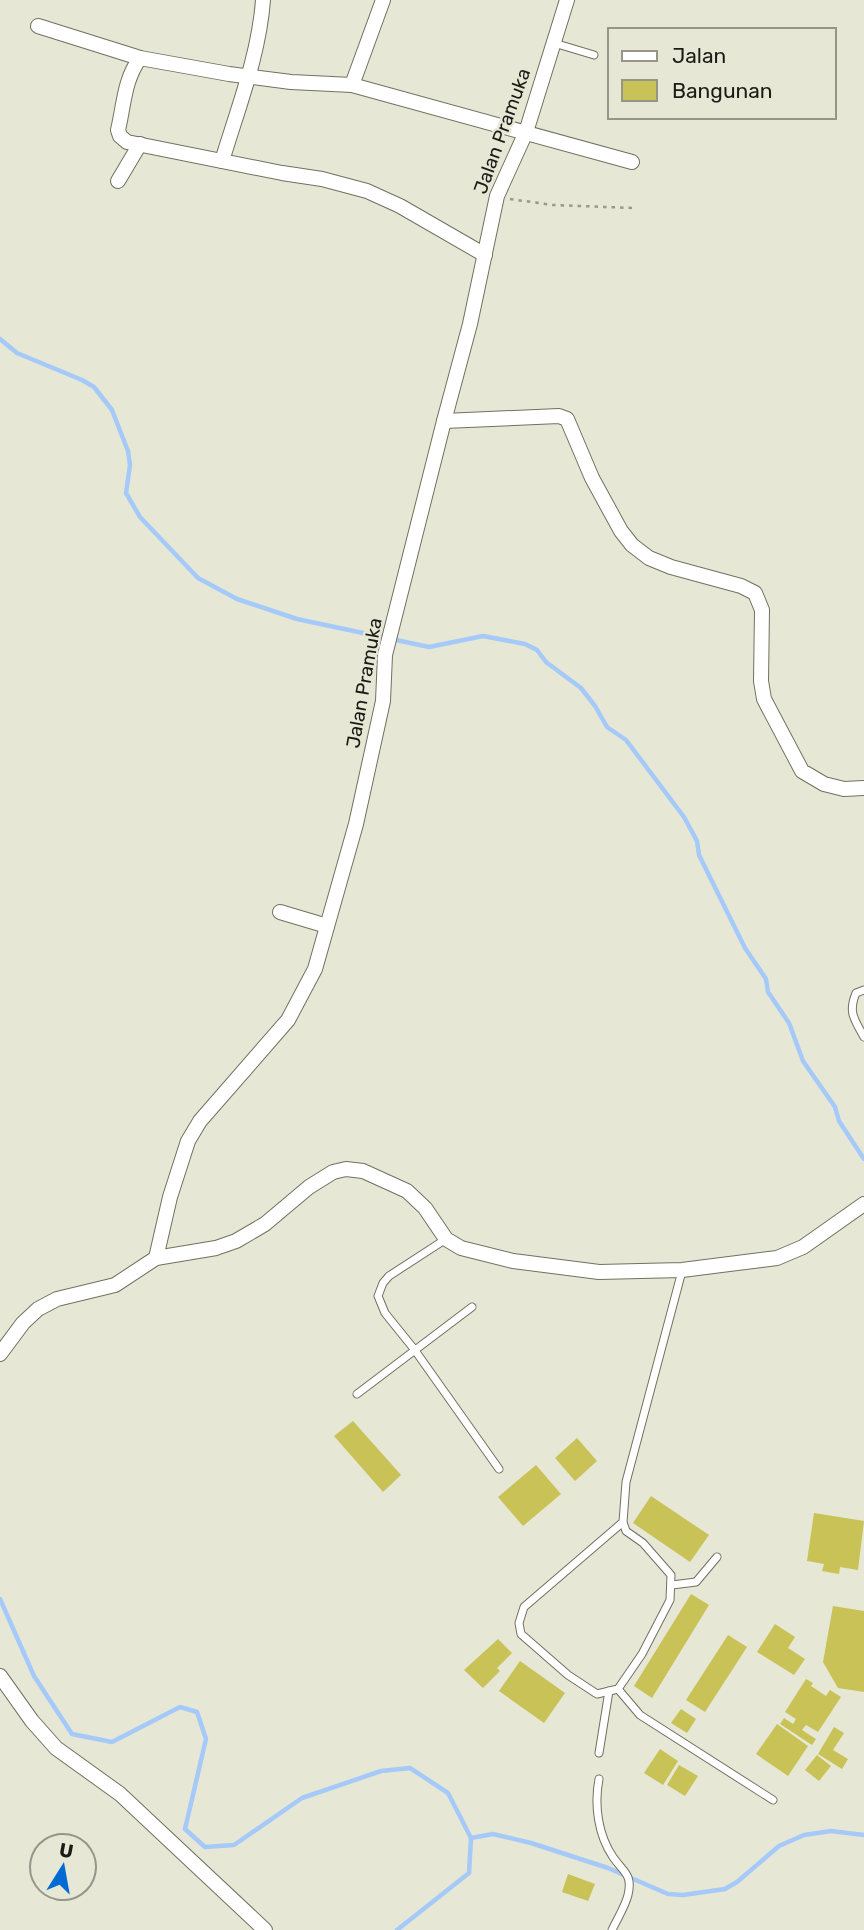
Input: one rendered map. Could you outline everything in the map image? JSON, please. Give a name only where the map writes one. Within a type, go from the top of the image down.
[{"type":"street","points":[[222,161],[248,76],[263,0]]},
{"type":"street","points":[[352,85],[383,0]]},
{"type":"street","name":"Jalan Pramuka","points":[[156,1258],[172,1188],[188,1141],[200,1121],[288,1020],[315,969],[356,824],[383,701],[385,655],[470,324],[497,196],[526,132],[567,0]]},
{"type":"street","points":[[37,26],[140,58],[291,82],[352,85],[632,162]]},
{"type":"street","points":[[140,58],[132,68],[126,84],[118,130],[127,142],[322,179],[367,191],[400,206],[485,255]]},
{"type":"street","points":[[118,181],[140,144]]},
{"type":"street","points":[[444,421],[559,416],[567,419],[592,478],[621,531],[632,545],[649,558],[671,567],[741,586],[755,593],[762,610],[761,681],[764,699],[785,741],[803,771],[815,780],[844,789],[864,788]]},
{"type":"street","points":[[280,912],[327,926]]},
{"type":"street","points":[[0,1354],[23,1323],[38,1309],[57,1299],[115,1285],[156,1258],[216,1248],[236,1241],[265,1224],[309,1187],[333,1172],[346,1169],[363,1171],[407,1191],[425,1208],[446,1240],[461,1248],[477,1253],[587,1270],[634,1273],[755,1262],[788,1254],[803,1247],[864,1204]]},
{"type":"street","points":[[0,1676],[32,1721],[56,1748],[120,1794],[265,1930]]},
{"type":"lane","points":[[554,43],[594,55]]},
{"type":"lane","points":[[864,990],[856,993],[852,1004],[853,1018],[864,1037]]},
{"type":"lane","points":[[446,1240],[389,1276],[380,1289],[380,1305],[499,1469]]},
{"type":"lane","points":[[623,1522],[524,1607],[519,1623],[521,1634],[568,1675],[597,1695],[618,1689],[642,1654],[670,1600],[671,1575],[643,1543],[625,1531],[623,1522],[626,1482],[682,1270]]},
{"type":"lane","points":[[357,1394],[472,1307]]},
{"type":"lane","points":[[672,1585],[696,1582],[717,1556]]},
{"type":"lane","points":[[618,1689],[640,1715],[773,1800]]},
{"type":"lane","points":[[599,1753],[609,1691]]},
{"type":"lane","points":[[599,1779],[596,1812],[603,1836],[614,1858],[626,1871],[628,1881],[628,1895],[612,1930]]},
{"type":"path","points":[[497,196],[553,205],[633,208]]},
{"type":"building","points":[[353,1421],[401,1475],[383,1492],[334,1436]]},
{"type":"building","points":[[577,1438],[597,1461],[575,1481],[555,1458]]},
{"type":"building","points":[[536,1465],[561,1494],[523,1526],[498,1497]]},
{"type":"building","points":[[651,1496],[709,1535],[690,1562],[633,1523]]},
{"type":"building","points":[[814,1513],[864,1521],[858,1570],[840,1567],[839,1574],[822,1571],[824,1564],[807,1561]]},
{"type":"building","points":[[691,1594],[709,1605],[652,1698],[634,1686]]},
{"type":"building","points":[[833,1606],[864,1611],[864,1692],[838,1688],[823,1662]]},
{"type":"building","points":[[775,1624],[795,1637],[788,1648],[805,1659],[794,1675],[757,1652]]},
{"type":"building","points":[[728,1635],[747,1647],[705,1712],[686,1700]]},
{"type":"building","points":[[498,1639],[512,1653],[497,1668],[500,1671],[483,1688],[464,1670]]},
{"type":"building","points":[[520,1661],[565,1693],[544,1723],[499,1691]]},
{"type":"building","points":[[806,1679],[826,1696],[830,1690],[841,1697],[818,1732],[806,1725],[802,1730],[816,1739],[812,1745],[780,1724],[784,1718],[793,1724],[796,1719],[785,1712]]},
{"type":"building","points":[[681,1709],[696,1719],[687,1733],[671,1723]]},
{"type":"building","points":[[777,1724],[808,1746],[788,1776],[756,1754]]},
{"type":"building","points":[[834,1727],[844,1733],[833,1750],[848,1759],[842,1769],[818,1754]]},
{"type":"building","points":[[660,1749],[678,1761],[663,1785],[644,1773]]},
{"type":"building","points":[[817,1755],[831,1766],[819,1781],[805,1770]]},
{"type":"building","points":[[679,1765],[698,1776],[685,1796],[667,1785]]},
{"type":"building","points":[[568,1874],[595,1884],[588,1901],[562,1892]]},
{"type":"waterway","points":[[0,339],[17,353],[94,387],[112,410],[128,451],[130,465],[126,493],[140,517],[198,578],[237,599],[297,619],[429,647],[483,636],[525,644],[537,650],[546,662],[581,688],[607,727],[626,740],[684,817],[697,841],[699,855],[745,948],[766,979],[768,992],[789,1023],[803,1061],[835,1107],[839,1121],[864,1159]]},
{"type":"waterway","points":[[0,1599],[34,1676],[72,1734],[112,1742],[180,1707],[197,1712],[206,1739],[185,1829],[205,1847],[234,1845],[302,1798],[381,1771],[410,1768],[448,1793],[471,1838],[469,1873],[397,1930]]},
{"type":"waterway","points":[[471,1838],[493,1834],[531,1843],[608,1868],[668,1894],[683,1895],[725,1889],[779,1846],[804,1835],[831,1831],[864,1835]]}]
